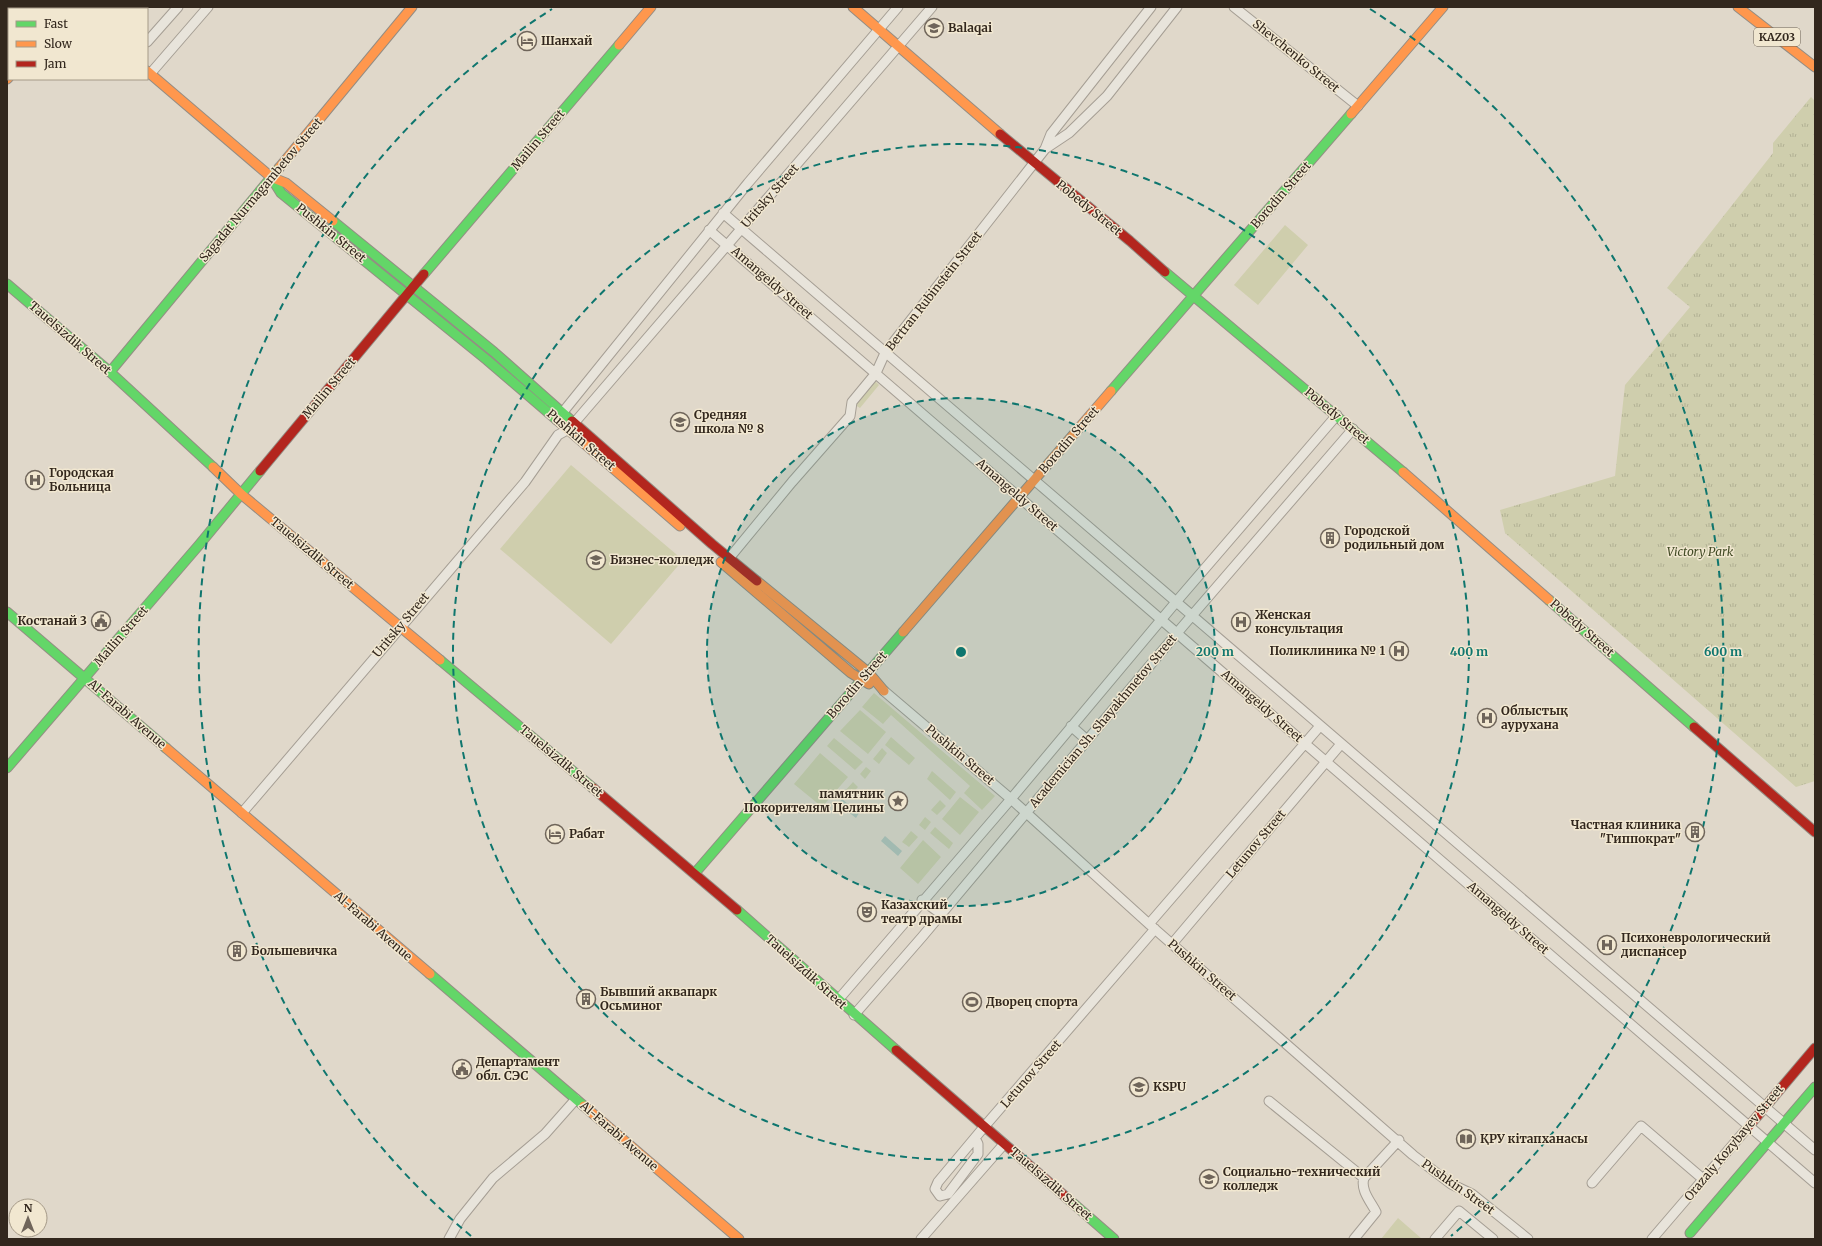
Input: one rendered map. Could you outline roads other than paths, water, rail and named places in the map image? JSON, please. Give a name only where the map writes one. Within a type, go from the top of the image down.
[{"type":"street","points":[[148,41],[178,7]]},
{"type":"street","points":[[208,7],[149,72],[271,177]]},
{"type":"street","name":"Sagadat Nurmagambetov Street","points":[[110,372],[412,7]]},
{"type":"street","name":"Mailin Street","points":[[7,768],[242,494],[414,286],[651,7]]},
{"type":"street","name":"Pobedy Street","points":[[854,7],[1034,163],[1130,241],[1193,297],[1337,415],[1815,832]]},
{"type":"street","name":"Uritsky Street","points":[[561,416],[723,213],[898,7]]},
{"type":"street","name":"Uritsky Street","points":[[242,813],[525,482],[558,435],[569,429],[932,7]]},
{"type":"street","points":[[1045,148],[1051,134],[1152,7]]},
{"type":"street","points":[[1045,148],[1074,129],[1107,96],[1177,7]]},
{"type":"street","name":"Shevchenko Street","points":[[1234,7],[1358,106]]},
{"type":"street","name":"Borodin Street","points":[[695,873],[1443,7]]},
{"type":"street","name":"KАZ03","points":[[1738,7],[1815,67]]},
{"type":"street","name":"Bertran Rubinstein Street","points":[[726,561],[850,416],[852,402],[876,373],[885,353],[1045,148]]},
{"type":"street","name":"Pushkin Street","points":[[271,177],[286,183],[494,352],[561,416],[569,429],[726,561],[862,680],[884,691]]},
{"type":"street","name":"Pushkin Street","points":[[271,177],[277,188],[407,295],[561,416],[575,422],[726,561],[868,672],[884,691],[1026,812],[1172,944],[1326,1079],[1399,1140],[1414,1155],[1451,1184],[1472,1194],[1528,1239]]},
{"type":"street","name":"Amangeldy Street","points":[[723,213],[1815,1150]]},
{"type":"street","name":"Amangeldy Street","points":[[709,230],[1815,1183]]},
{"type":"street","points":[[360,257],[367,250]]},
{"type":"street","name":"Tauelsіzdіk Street","points":[[7,284],[110,372],[242,494],[695,873],[854,1015],[1114,1239]]},
{"type":"street","name":"Academician Sh. Shayakhmetov Street","points":[[838,1000],[922,900],[1011,799],[1161,619],[1337,415]]},
{"type":"street","points":[[558,435],[561,416]]},
{"type":"street","name":"Academician Sh. Shayakhmetov Street","points":[[854,1015],[941,914],[1177,633],[1353,429]]},
{"type":"street","name":"Al-Farabi Avenue","points":[[7,612],[739,1239]]},
{"type":"street","points":[[1071,726],[1087,740]]},
{"type":"street","name":"Letunov Street","points":[[975,1138],[978,1144],[978,1154],[948,1194],[940,1196],[935,1189],[938,1182],[1320,726]]},
{"type":"street","name":"Letunov Street","points":[[1172,944],[1341,744]]},
{"type":"street","points":[[922,900],[941,914]]},
{"type":"street","name":"Orazaly Kozybayev Street","points":[[1652,1239],[1815,1048]]},
{"type":"street","name":"Orazaly Kozybayev Street","points":[[1690,1234],[1815,1087]]},
{"type":"street","points":[[449,1239],[460,1219],[493,1178],[545,1134],[576,1099]]},
{"type":"street","points":[[1269,1101],[1364,1178]]},
{"type":"street","points":[[1592,1183],[1641,1126],[1703,1180]]},
{"type":"street","points":[[1354,1239],[1376,1212],[1369,1201],[1363,1186],[1364,1178],[1399,1140]]},
{"type":"street","points":[[921,1239],[1004,1144]]},
{"type":"street","name":"Pushkin Street","points":[[1436,1239],[1459,1211],[1493,1239]]},
{"type":"place","name":"Balaqai","points":[[934,28]]},
{"type":"place","name":"Шанхай","points":[[527,41]]},
{"type":"place","name":"Средняя школа № 8","points":[[680,422]]},
{"type":"place","name":"Городская Больница","points":[[35,480]]},
{"type":"place","name":"Городской родильный дом","points":[[1330,538]]},
{"type":"place","name":"Бизнес-колледж","points":[[596,560]]},
{"type":"place","name":"Костанай 3","points":[[101,621]]},
{"type":"place","name":"Женская консультация","points":[[1241,622]]},
{"type":"place","name":"Поликлиника № 1","points":[[1399,651]]},
{"type":"place","name":"Облыстық аурухана","points":[[1487,718]]},
{"type":"place","name":"памятник Покорителям Целины","points":[[898,801]]},
{"type":"place","name":"Частная клиника \"Гиппократ\"","points":[[1695,832]]},
{"type":"place","name":"Рабат","points":[[555,834]]},
{"type":"place","name":"Казахский театр драмы","points":[[867,912]]},
{"type":"place","name":"Психоневрологический диспансер","points":[[1607,945]]},
{"type":"place","name":"Большевичка","points":[[237,951]]},
{"type":"place","name":"Бывший аквапарк Осьминог","points":[[586,999]]},
{"type":"place","name":"Дворец спорта","points":[[972,1002]]},
{"type":"place","name":"Департамент обл. СЭС","points":[[462,1069]]},
{"type":"place","name":"KSPU","points":[[1139,1087]]},
{"type":"place","name":"ҚРУ кітапханасы","points":[[1466,1139]]},
{"type":"place","name":"Социально-технический колледж","points":[[1209,1179]]},
{"type":"park label","name":"Victory Park","points":[[1700,552]]}]
